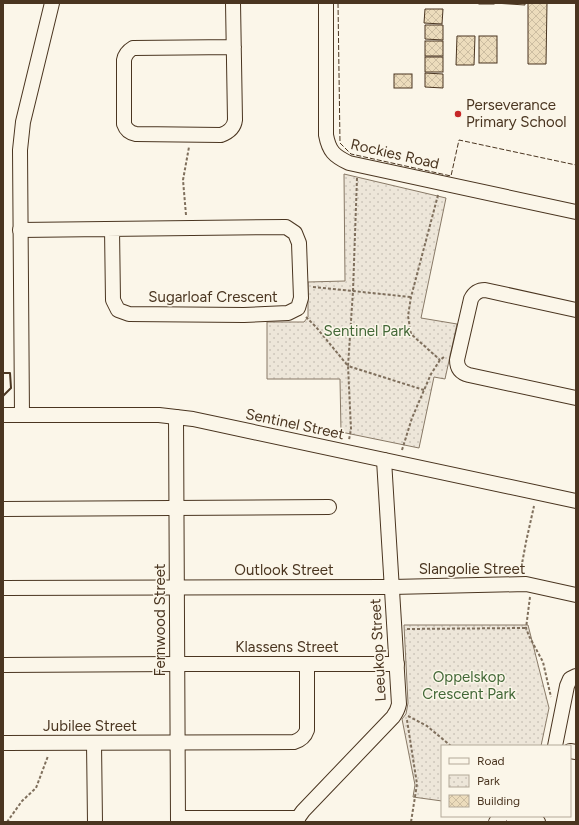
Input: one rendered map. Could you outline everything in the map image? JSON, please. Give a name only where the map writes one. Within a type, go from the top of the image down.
[{"type":"street","points":[[22,415],[20,230],[21,136],[23,122],[52,3]]},
{"type":"street","points":[[233,3],[234,47],[235,120],[230,131],[221,135],[133,134],[128,130],[124,124],[124,56],[126,53],[133,48],[234,47]]},
{"type":"street","name":"Rockies Road","points":[[326,3],[326,135],[332,152],[339,158],[349,163],[576,212]]},
{"type":"street","name":"Sugarloaf Crescent","points":[[20,230],[286,227],[295,233],[299,243],[300,298],[298,308],[288,314],[244,315],[130,314],[118,310],[113,300],[112,229]]},
{"type":"street","points":[[576,310],[485,290],[479,291],[470,299],[457,364],[461,371],[469,375],[576,398]]},
{"type":"street","name":"Sentinel Street","points":[[3,415],[142,415],[176,417],[209,422],[576,501]]},
{"type":"street","name":"Fernwood Street","points":[[176,417],[178,820]]},
{"type":"street","name":"Leeukop Street","points":[[297,820],[303,811],[396,713],[399,704],[384,460]]},
{"type":"street","points":[[3,509],[329,508]]},
{"type":"street","name":"Slangolie Street","points":[[392,586],[526,584],[576,595]]},
{"type":"street","name":"Outlook Street","points":[[3,588],[392,586]]},
{"type":"street","name":"Jubilee Street","points":[[3,743],[298,741],[304,737],[307,730],[307,664]]},
{"type":"street","name":"Klassens Street","points":[[3,665],[397,664]]},
{"type":"street","points":[[555,745],[568,682],[576,676]]},
{"type":"street","points":[[94,743],[95,822]]},
{"type":"street","points":[[516,817],[538,822]]},
{"type":"street","points":[[178,820],[297,820]]},
{"type":"path","points":[[187,229],[183,180],[192,134]]},
{"type":"path","points":[[348,452],[351,429],[348,366],[353,291],[357,179],[349,163]]},
{"type":"path","points":[[440,360],[410,334],[408,316],[411,297],[441,182]]},
{"type":"path","points":[[300,286],[411,297]]},
{"type":"path","points":[[298,308],[316,327],[348,366],[424,390]]},
{"type":"path","points":[[403,445],[412,418],[431,374],[440,360],[445,356]]},
{"type":"path","points":[[537,493],[521,569],[530,597],[526,628],[543,662],[554,707],[562,710]]},
{"type":"path","points":[[395,630],[408,628],[526,628]]},
{"type":"path","points":[[411,822],[417,784],[406,715],[427,726],[450,745]]},
{"type":"path","points":[[7,822],[22,801],[36,788],[48,756],[48,743]]},
{"type":"green space","name":"Sentinel Park","points":[[344,174],[446,198],[421,318],[457,324],[445,379],[434,377],[419,448],[341,432],[340,379],[267,379],[267,322],[304,322],[308,317],[308,282],[345,281]]},
{"type":"green space","name":"Oppelskop Crescent Park","points":[[404,625],[528,625],[549,708],[541,745],[441,745],[441,801],[413,797],[415,785],[402,719],[406,714],[408,703]]},
{"type":"building","points":[[494,3],[494,4],[479,4]]},
{"type":"building","points":[[494,3],[525,3],[525,5]]},
{"type":"building","points":[[528,3],[547,3],[546,64],[528,64]]},
{"type":"building","points":[[425,9],[443,9],[442,24],[424,23]]},
{"type":"building","points":[[425,25],[443,25],[443,40],[425,39]]},
{"type":"building","points":[[457,36],[475,36],[474,65],[456,65]]},
{"type":"building","points":[[479,36],[497,36],[497,63],[479,63]]},
{"type":"building","points":[[425,41],[443,41],[443,56],[425,56]]},
{"type":"building","points":[[425,57],[443,57],[443,72],[425,72]]},
{"type":"building","points":[[425,73],[443,74],[443,88],[425,87]]},
{"type":"building","points":[[394,74],[412,74],[412,88],[394,88]]},
{"type":"fence","points":[[338,3],[340,143],[351,154],[451,176],[459,140],[576,165]]},
{"type":"wall","points":[[3,373],[10,373],[11,388],[3,396]]},
{"type":"place","name":"Perseverance Primary School","points":[[458,114]]}]
